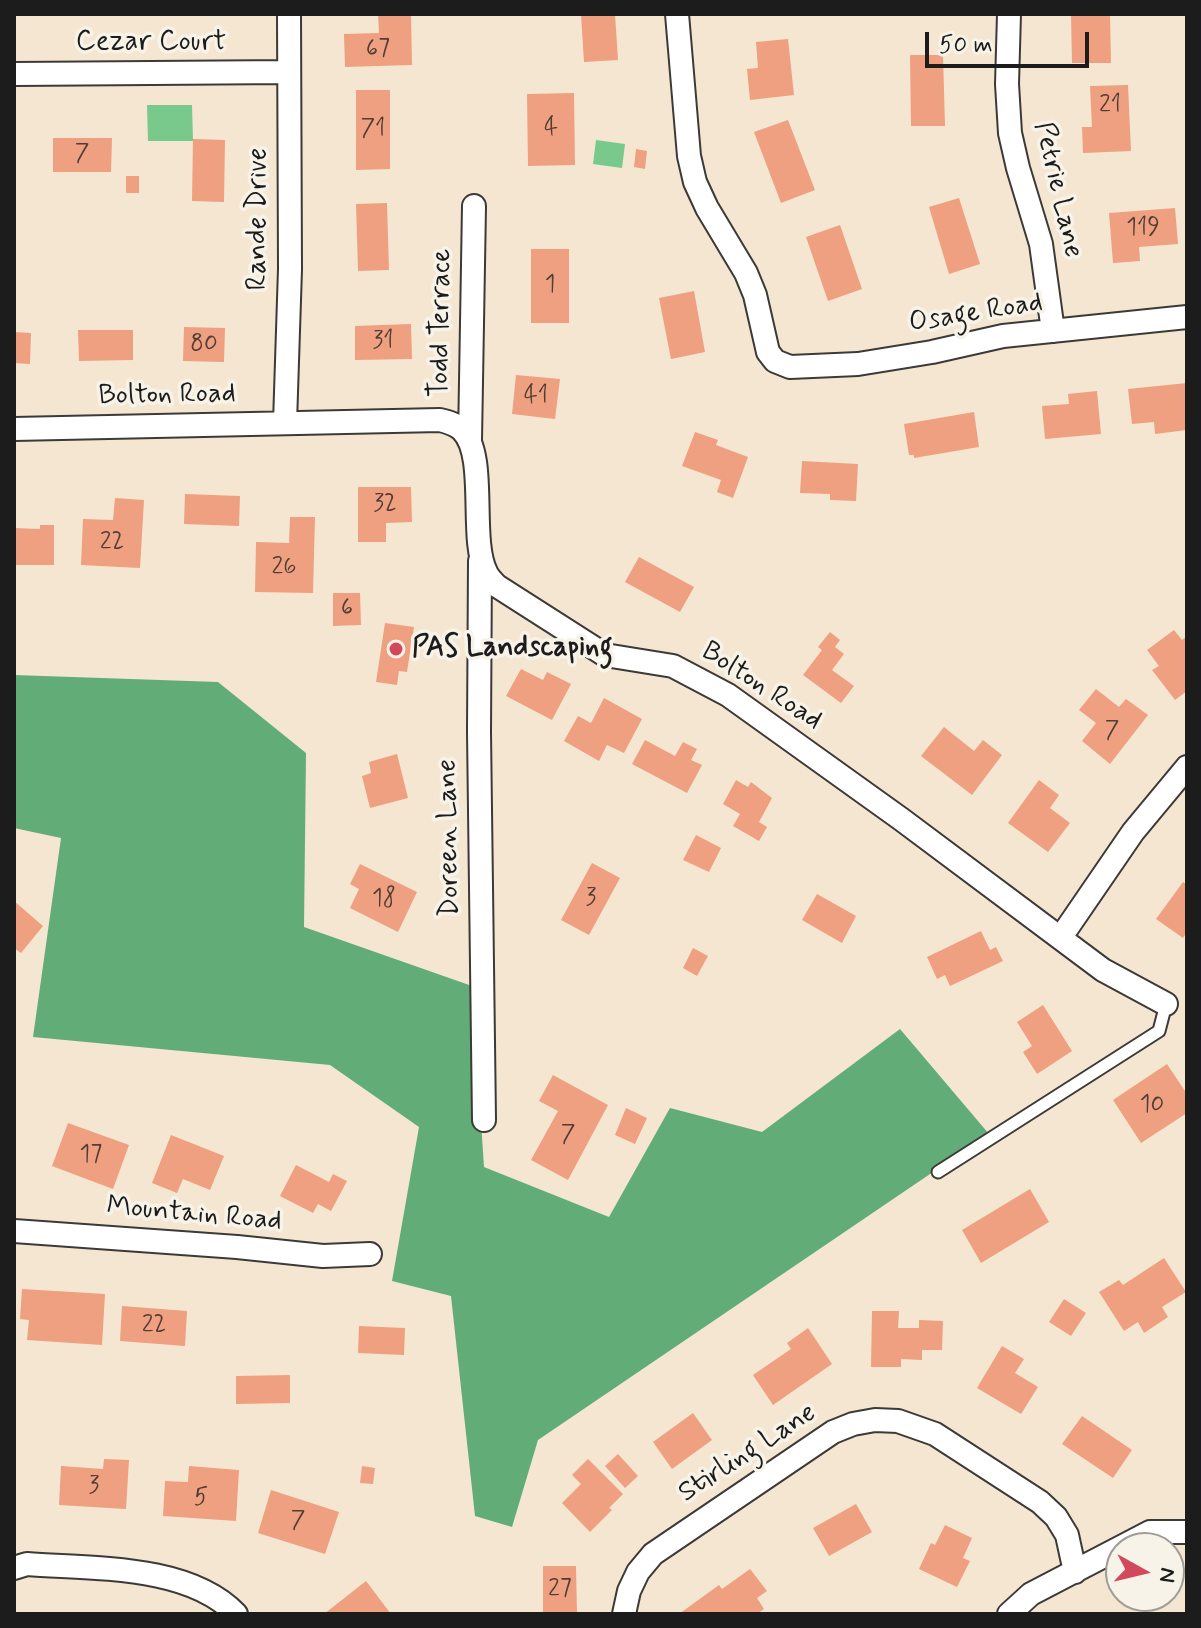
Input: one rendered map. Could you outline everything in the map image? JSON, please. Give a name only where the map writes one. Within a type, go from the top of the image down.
[{"type":"street","name":"Rande Drive","points":[[285,423],[290,269],[289,14]]},
{"type":"street","name":"Osage Road","points":[[677,14],[689,156],[695,182],[746,273],[755,295],[768,352],[775,361],[790,367],[858,364],[1003,336],[1187,317]]},
{"type":"street","name":"Petrie Lane","points":[[1009,14],[1007,84],[1010,133],[1041,244],[1053,331]]},
{"type":"street","name":"Cezar Court","points":[[14,74],[289,72]]},
{"type":"street","name":"Todd Terrace","points":[[470,440],[474,206]]},
{"type":"street","name":"Bolton Road","points":[[14,429],[440,420],[463,431],[470,440],[474,454],[480,556],[486,574],[497,586],[605,655],[673,666],[728,695],[1103,970],[1166,1004]]},
{"type":"street","name":"Doreen Lane","points":[[480,556],[479,762],[484,1120]]},
{"type":"street","points":[[1061,937],[1133,832],[1187,767]]},
{"type":"street","name":"Mountain Road","points":[[14,1231],[323,1256],[370,1254]]},
{"type":"street","name":"Stirling Lane","points":[[624,1614],[629,1591],[638,1572],[666,1544],[833,1432],[875,1420],[898,1421],[935,1434],[1040,1502],[1056,1517],[1067,1535],[1075,1572]]},
{"type":"street","points":[[1009,1614],[1031,1594],[1150,1532],[1187,1532]]},
{"type":"street","points":[[14,1568],[27,1564],[155,1575],[206,1591],[236,1614]]},
{"type":"lane","points":[[938,1172],[1159,1031],[1166,1004]]},
{"type":"green space","points":[[147,105],[192,105],[193,141],[148,141]]},
{"type":"green space","points":[[596,140],[625,144],[622,168],[593,164]]},
{"type":"green space","points":[[14,675],[218,682],[306,753],[304,927],[472,986],[484,1167],[609,1217],[670,1108],[762,1132],[900,1029],[989,1134],[538,1440],[512,1527],[475,1516],[451,1296],[392,1281],[419,1127],[330,1065],[33,1037],[61,838],[14,828]]},
{"type":"building","points":[[378,14],[411,14],[412,65],[345,67],[344,34],[379,33]]},
{"type":"building","points":[[581,14],[615,14],[618,60],[584,62]]},
{"type":"building","points":[[1071,14],[1110,14],[1111,63],[1072,63]]},
{"type":"building","points":[[788,39],[794,95],[750,100],[747,69],[758,68],[756,42]]},
{"type":"building","points":[[910,55],[943,55],[945,126],[911,126]]},
{"type":"building","points":[[1128,85],[1131,151],[1083,153],[1082,127],[1092,127],[1090,86]]},
{"type":"building","points":[[356,90],[390,90],[390,169],[356,170]]},
{"type":"building","points":[[574,93],[575,165],[528,166],[527,94]]},
{"type":"building","points":[[788,120],[815,190],[781,203],[754,132]]},
{"type":"building","points":[[53,138],[112,138],[111,172],[53,172]]},
{"type":"building","points":[[193,139],[225,140],[224,202],[192,201]]},
{"type":"building","points":[[636,149],[647,151],[645,169],[634,167]]},
{"type":"building","points":[[126,176],[139,176],[139,193],[126,193]]},
{"type":"building","points":[[959,198],[980,264],[949,274],[929,207]]},
{"type":"building","points":[[387,203],[389,270],[358,271],[356,204]]},
{"type":"building","points":[[1175,208],[1178,244],[1139,247],[1140,261],[1113,263],[1109,213]]},
{"type":"building","points":[[840,225],[862,289],[828,301],[806,237]]},
{"type":"building","points":[[531,249],[569,249],[569,323],[531,323]]},
{"type":"building","points":[[694,291],[705,352],[671,359],[659,298]]},
{"type":"building","points":[[411,324],[412,359],[355,360],[355,326]]},
{"type":"building","points":[[184,327],[225,328],[224,362],[183,361]]},
{"type":"building","points":[[78,330],[133,330],[133,360],[79,361]]},
{"type":"building","points":[[14,332],[31,333],[30,364],[14,363]]},
{"type":"building","points":[[516,375],[560,379],[555,419],[512,414]]},
{"type":"building","points":[[1187,383],[1187,430],[1155,434],[1154,422],[1132,424],[1128,389]]},
{"type":"building","points":[[1097,391],[1101,434],[1045,439],[1042,406],[1069,404],[1068,394]]},
{"type":"building","points":[[974,412],[979,447],[914,458],[914,455],[909,455],[904,424]]},
{"type":"building","points":[[695,432],[718,440],[716,445],[748,457],[733,498],[717,492],[721,480],[682,466]]},
{"type":"building","points":[[802,461],[858,464],[856,501],[830,500],[830,494],[800,493]]},
{"type":"building","points":[[358,487],[411,487],[412,522],[386,523],[386,542],[358,542]]},
{"type":"building","points":[[185,494],[240,496],[239,526],[184,524]]},
{"type":"building","points":[[115,498],[144,500],[140,568],[81,565],[83,519],[113,520]]},
{"type":"building","points":[[290,517],[315,517],[313,593],[255,592],[256,542],[289,543]]},
{"type":"building","points":[[40,525],[54,525],[54,565],[14,565],[14,528],[40,529]]},
{"type":"building","points":[[639,557],[694,587],[680,612],[625,582]]},
{"type":"building","points":[[333,593],[360,593],[361,625],[333,626]]},
{"type":"building","name":"PAS Landscaping","points":[[385,623],[414,627],[407,672],[399,671],[397,685],[376,682]]},
{"type":"building","points":[[1174,630],[1182,640],[1187,636],[1187,691],[1175,700],[1152,670],[1159,666],[1147,650]]},
{"type":"building","points":[[830,632],[840,640],[835,647],[844,654],[832,670],[854,686],[841,703],[803,675],[822,650],[818,647]]},
{"type":"building","points":[[521,669],[543,680],[547,672],[571,684],[552,720],[506,696]]},
{"type":"building","points":[[1096,689],[1119,707],[1126,699],[1148,715],[1110,764],[1082,741],[1096,723],[1079,710]]},
{"type":"building","points":[[604,698],[642,719],[624,753],[607,745],[599,761],[564,741],[578,716],[591,723]]},
{"type":"building","points":[[944,727],[974,751],[983,740],[1002,755],[972,795],[921,756]]},
{"type":"building","points":[[645,740],[675,756],[683,742],[697,749],[691,760],[702,765],[687,793],[632,764]]},
{"type":"building","points":[[397,754],[408,798],[370,808],[362,776],[371,773],[369,762]]},
{"type":"building","points":[[736,780],[748,787],[751,782],[772,798],[759,822],[767,827],[759,841],[733,826],[740,814],[723,804]]},
{"type":"building","points":[[1039,780],[1059,795],[1050,808],[1070,823],[1048,852],[1008,823]]},
{"type":"building","points":[[696,835],[721,848],[709,872],[683,860]]},
{"type":"building","points":[[592,863],[620,878],[589,935],[561,920]]},
{"type":"building","points":[[360,864],[417,892],[398,932],[350,908],[359,889],[350,884]]},
{"type":"building","points":[[1183,882],[1187,885],[1187,932],[1183,938],[1156,919]]},
{"type":"building","points":[[817,894],[856,916],[842,943],[802,920]]},
{"type":"building","points":[[14,901],[43,926],[21,953],[14,948]]},
{"type":"building","points":[[981,931],[990,950],[996,947],[1003,961],[950,986],[945,975],[937,979],[927,957]]},
{"type":"building","points":[[693,948],[708,956],[697,976],[683,968]]},
{"type":"building","points":[[1043,1005],[1072,1051],[1037,1074],[1023,1052],[1032,1046],[1017,1022]]},
{"type":"building","points":[[1167,1064],[1187,1094],[1187,1113],[1141,1143],[1113,1100]]},
{"type":"building","points":[[553,1075],[608,1105],[568,1180],[531,1160],[558,1111],[539,1101]]},
{"type":"building","points":[[626,1108],[647,1118],[635,1144],[615,1135]]},
{"type":"building","points":[[68,1123],[129,1145],[113,1189],[52,1166]]},
{"type":"building","points":[[171,1135],[224,1156],[210,1190],[183,1179],[177,1193],[152,1183]]},
{"type":"building","points":[[296,1165],[329,1182],[333,1174],[347,1181],[331,1211],[318,1204],[313,1213],[280,1196]]},
{"type":"building","points":[[1030,1189],[1049,1222],[981,1263],[962,1230]]},
{"type":"building","points":[[1164,1258],[1186,1292],[1162,1307],[1168,1317],[1144,1333],[1138,1322],[1124,1331],[1099,1292],[1119,1280],[1123,1285]]},
{"type":"building","points":[[22,1289],[105,1294],[102,1345],[27,1340],[29,1320],[20,1319]]},
{"type":"building","points":[[1064,1299],[1086,1313],[1071,1336],[1049,1322]]},
{"type":"building","points":[[122,1306],[187,1311],[185,1346],[120,1341]]},
{"type":"building","points":[[872,1311],[899,1311],[898,1328],[919,1328],[919,1320],[943,1321],[942,1350],[922,1350],[922,1360],[901,1359],[901,1367],[871,1367]]},
{"type":"building","points":[[359,1326],[405,1328],[404,1355],[358,1353]]},
{"type":"building","points":[[808,1328],[832,1364],[773,1405],[753,1375],[791,1349],[787,1343]]},
{"type":"building","points":[[1002,1346],[1024,1359],[1015,1373],[1038,1387],[1021,1414],[977,1388]]},
{"type":"building","points":[[290,1375],[290,1403],[236,1404],[236,1376]]},
{"type":"building","points":[[693,1413],[712,1440],[672,1469],[653,1442]]},
{"type":"building","points":[[1082,1416],[1132,1450],[1113,1478],[1062,1444]]},
{"type":"building","points":[[618,1454],[638,1476],[625,1488],[605,1466]]},
{"type":"building","points":[[104,1459],[129,1460],[126,1509],[59,1505],[61,1466],[103,1469]]},
{"type":"building","points":[[588,1459],[623,1494],[590,1532],[562,1503],[581,1484],[572,1475]]},
{"type":"building","points":[[189,1466],[239,1470],[236,1521],[163,1516],[165,1481],[188,1482]]},
{"type":"building","points":[[362,1466],[375,1468],[373,1484],[360,1483]]},
{"type":"building","points":[[271,1490],[339,1512],[325,1554],[258,1533]]},
{"type":"building","points":[[856,1504],[872,1532],[829,1556],[813,1528]]},
{"type":"building","points":[[945,1525],[972,1538],[963,1558],[970,1561],[957,1587],[919,1569],[931,1543],[935,1545]]},
{"type":"building","points":[[543,1566],[576,1566],[577,1614],[543,1614]]},
{"type":"building","points":[[750,1569],[767,1591],[757,1598],[764,1609],[757,1614],[679,1614],[719,1585],[722,1589]]},
{"type":"building","points":[[366,1581],[391,1614],[324,1614]]},
{"type":"place","name":"PAS Landscaping","points":[[396,649]]}]
